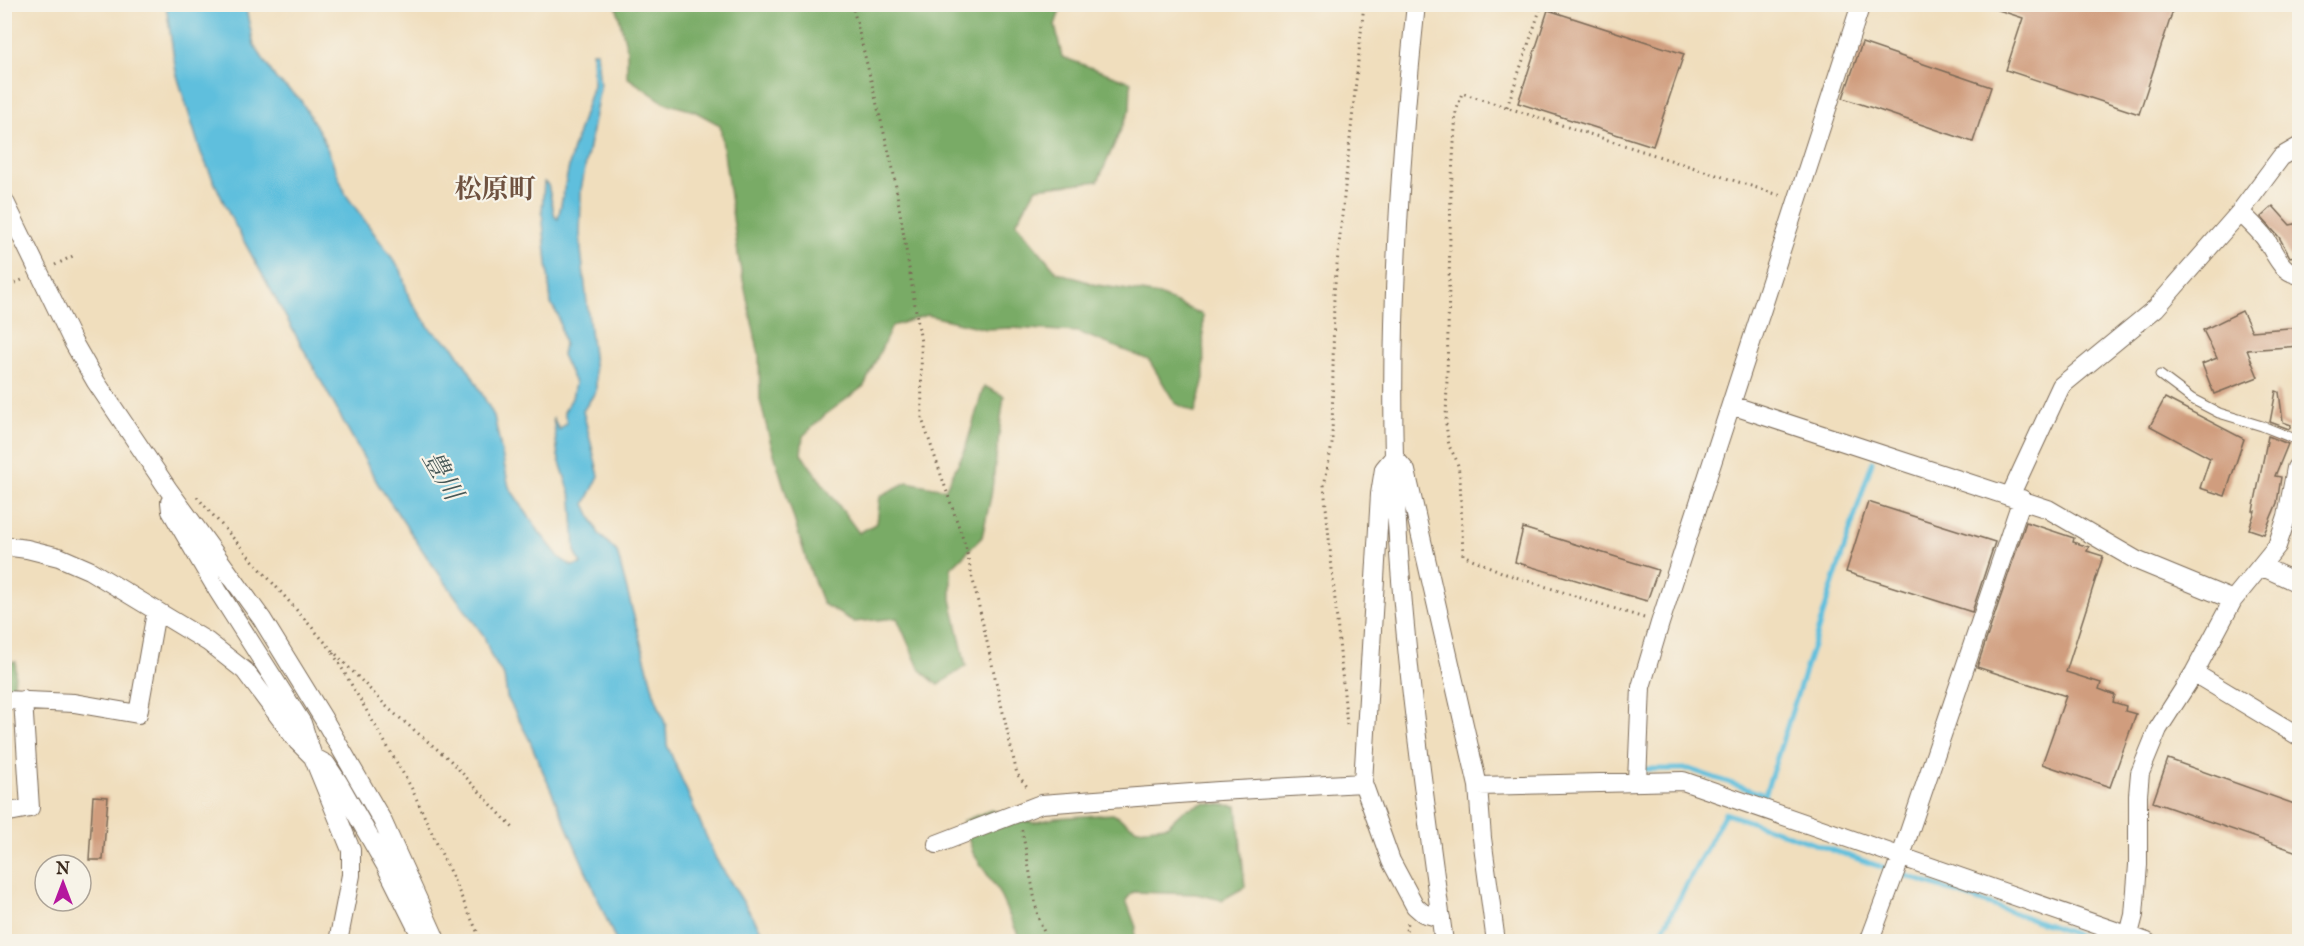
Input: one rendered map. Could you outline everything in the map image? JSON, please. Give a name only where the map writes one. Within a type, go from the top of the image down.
[{"type":"street","points":[[1416,4],[1406,93],[1398,210],[1394,457],[1399,551],[1416,739],[1444,942]]},
{"type":"street","points":[[1636,781],[1641,687],[1861,4]]},
{"type":"street","points":[[1869,942],[1897,865],[2016,497],[2061,386],[2156,308],[2240,212],[2281,157],[2300,146]]},
{"type":"street","points":[[4,200],[73,342],[96,382],[168,489],[262,619],[323,718],[382,820],[437,942]]},
{"type":"street","points":[[2240,212],[2264,237],[2281,265],[2292,274],[2300,275]]},
{"type":"street","points":[[1731,405],[2048,509],[2136,560],[2233,600]]},
{"type":"street","points":[[1394,457],[1384,469],[1380,494],[1363,783],[1391,861],[1415,906],[1423,913],[1441,918]]},
{"type":"street","points":[[1394,457],[1406,471],[1478,786],[1482,838],[1497,942]]},
{"type":"street","points":[[2128,939],[2134,915],[2138,865],[2140,773],[2158,729],[2194,673],[2233,600],[2277,546],[2287,516],[2296,468],[2300,463]]},
{"type":"street","points":[[168,489],[171,512],[302,723],[351,850],[351,875],[338,942]]},
{"type":"street","points":[[4,546],[59,557],[89,570],[208,642],[245,671],[298,742],[326,765],[338,782],[386,866],[424,942]]},
{"type":"street","points":[[2261,566],[2300,584]]},
{"type":"street","points":[[4,700],[74,703],[138,714],[156,612]]},
{"type":"street","points":[[2194,673],[2300,737]]},
{"type":"street","points":[[4,813],[30,808],[23,700]]},
{"type":"street","points":[[1478,786],[1683,781],[1897,865],[2128,939],[2147,942]]},
{"type":"street","points":[[937,844],[1041,804],[1363,783]]},
{"type":"lane","points":[[2160,375],[2192,399],[2219,413],[2300,441]]},
{"type":"path","points":[[852,4],[893,169],[921,342],[922,419],[965,545],[1017,774],[1041,804]]},
{"type":"path","points":[[1348,735],[1323,486],[1332,444],[1334,292],[1364,4]]},
{"type":"path","points":[[1507,107],[1542,4]]},
{"type":"path","points":[[1660,623],[1506,574],[1463,555],[1460,477],[1457,461],[1449,446],[1446,424],[1451,190],[1456,112],[1462,93],[1797,201]]},
{"type":"path","points":[[168,489],[189,492],[201,500],[330,648],[389,710],[450,760],[514,829]]},
{"type":"path","points":[[330,648],[411,787],[482,942]]},
{"type":"path","points":[[1019,812],[1038,917],[1048,942]]},
{"type":"green space","points":[[616,5],[1062,5],[1055,25],[1062,57],[1131,82],[1130,109],[1098,181],[1036,188],[1016,223],[1057,272],[1097,285],[1159,295],[1203,315],[1204,378],[1195,413],[1175,403],[1149,360],[1078,332],[1012,328],[986,329],[927,315],[892,326],[864,386],[825,415],[803,436],[801,454],[859,533],[877,523],[880,496],[907,482],[945,489],[965,450],[984,386],[1004,396],[991,496],[982,537],[951,568],[951,599],[966,666],[938,685],[920,670],[897,618],[854,622],[823,604],[808,565],[760,400],[759,355],[739,261],[720,125],[694,111],[665,103],[627,77],[627,49]]},
{"type":"green space","points":[[5,661],[16,662],[13,697],[5,697]]},
{"type":"green space","points":[[1204,803],[1237,806],[1245,887],[1222,900],[1196,894],[1133,892],[1126,900],[1136,927],[1134,941],[1021,941],[997,889],[973,853],[963,821],[991,810],[1034,823],[1055,818],[1113,814],[1137,829],[1167,826],[1184,810]]},
{"type":"water","name":"豊川","points":[[166,5],[245,5],[254,45],[276,79],[300,99],[322,136],[346,195],[401,270],[409,298],[431,330],[453,346],[470,372],[494,416],[509,487],[540,533],[560,558],[572,566],[581,564],[575,551],[572,499],[558,456],[553,417],[559,430],[567,423],[564,412],[572,398],[575,383],[562,355],[564,344],[558,315],[551,304],[542,212],[544,182],[548,185],[555,217],[558,219],[572,152],[593,85],[592,52],[597,52],[600,87],[581,190],[580,241],[596,382],[596,391],[583,411],[599,476],[585,504],[599,534],[617,552],[654,693],[666,726],[667,745],[716,859],[768,941],[616,941],[529,739],[507,697],[504,676],[491,656],[484,636],[378,484],[230,216],[201,153],[176,72]]},
{"type":"building","points":[[1992,4],[2175,4],[2139,114],[2006,70],[2023,18],[1992,8]]},
{"type":"building","points":[[1548,10],[1684,54],[1653,146],[1518,103]]},
{"type":"building","points":[[1862,43],[1991,87],[1973,142],[1843,98]]},
{"type":"building","points":[[2273,206],[2290,225],[2300,223],[2300,255],[2290,257],[2279,237],[2261,217]]},
{"type":"building","points":[[2242,311],[2252,331],[2300,327],[2300,346],[2247,350],[2258,377],[2214,394],[2202,364],[2217,358],[2203,330]]},
{"type":"building","points":[[2276,391],[2279,392],[2283,422],[2291,425],[2289,429],[2270,422]]},
{"type":"building","points":[[2165,398],[2244,439],[2225,496],[2200,488],[2210,458],[2150,426]]},
{"type":"building","points":[[2268,436],[2288,444],[2275,476],[2281,477],[2277,503],[2264,534],[2249,529],[2255,511],[2253,511]]},
{"type":"building","points":[[1868,502],[1995,542],[1972,612],[1846,572]]},
{"type":"building","points":[[2026,522],[2074,538],[2073,542],[2089,547],[2087,551],[2103,556],[2066,672],[2101,683],[2099,689],[2115,695],[2113,702],[2126,706],[2125,711],[2136,714],[2110,787],[2042,764],[2066,696],[1977,667]]},
{"type":"building","points":[[1523,528],[1658,570],[1647,601],[1515,562]]},
{"type":"building","points":[[2168,759],[2300,806],[2300,853],[2153,802]]},
{"type":"building","points":[[93,796],[108,797],[103,860],[93,860],[93,853],[89,853]]},
{"type":"waterway","points":[[1646,769],[1689,769],[1765,795],[1872,462]]},
{"type":"waterway","points":[[1656,942],[1725,813],[2098,942]]},
{"type":"district","name":"松原町","points":[[495,189]]}]
